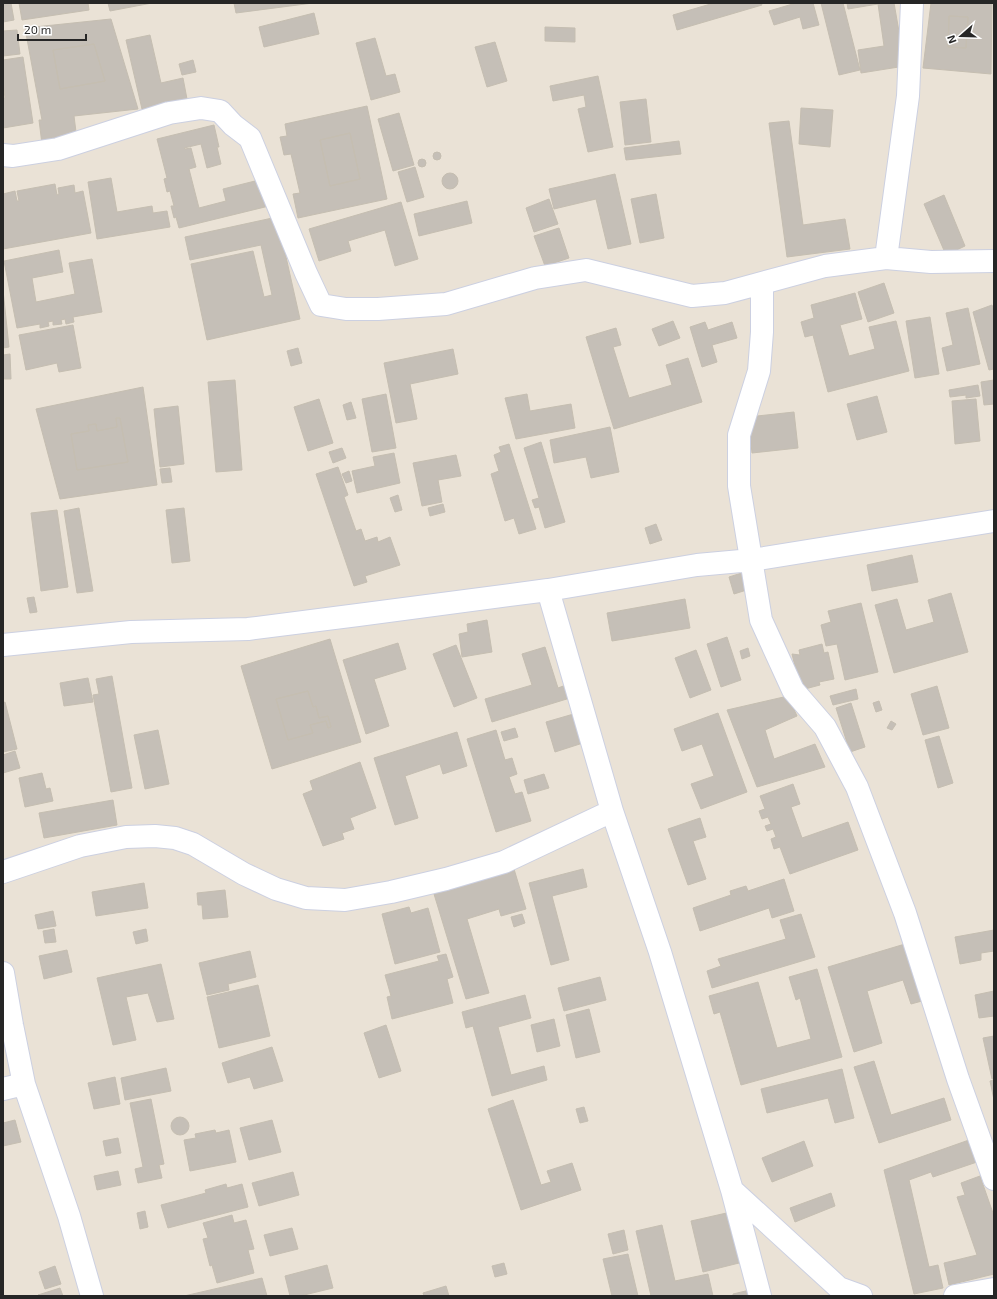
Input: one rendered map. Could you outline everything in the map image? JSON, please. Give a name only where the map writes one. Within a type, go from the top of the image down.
[{"type":"street","points":[[886,258],[908,96],[912,3]]},
{"type":"street","points":[[3,155],[13,156],[58,149],[170,113],[201,108],[220,111],[233,125],[250,138],[306,273],[321,305],[346,309],[378,309],[446,304],[534,278],[586,270],[692,296],[726,292],[826,266],[886,258],[931,262],[994,262]]},
{"type":"street","points":[[762,282],[762,332],[758,371],[739,435],[739,486],[762,620],[793,690],[825,727],[857,787],[905,913],[958,1079],[994,1179]]},
{"type":"street","points":[[3,645],[131,632],[248,629],[548,590],[697,565],[752,560],[994,521]]},
{"type":"street","points":[[548,590],[612,811],[660,952],[732,1190],[760,1296]]},
{"type":"street","points":[[3,872],[80,846],[126,837],[155,836],[175,838],[193,844],[244,874],[276,889],[306,898],[344,900],[391,892],[446,879],[504,862],[612,811]]},
{"type":"street","points":[[3,973],[24,1084],[69,1216],[92,1296]]},
{"type":"street","points":[[3,1089],[24,1084]]},
{"type":"street","points":[[732,1190],[839,1288],[861,1296]]},
{"type":"street","points":[[955,1296],[994,1289]]},
{"type":"building","points":[[3,3],[11,3],[14,20],[3,22]]},
{"type":"building","points":[[19,3],[88,3],[89,10],[22,20]]},
{"type":"building","points":[[108,3],[152,3],[110,11]]},
{"type":"building","points":[[234,3],[313,3],[236,13]]},
{"type":"building","points":[[714,3],[761,3],[762,5],[677,30],[673,15]]},
{"type":"building","points":[[796,3],[813,3],[819,25],[803,29],[800,17],[774,25],[769,11]]},
{"type":"building","points":[[821,3],[843,3],[860,70],[839,75]]},
{"type":"building","points":[[847,3],[894,3],[905,66],[861,73],[858,50],[884,46],[878,4],[848,9]]},
{"type":"building","points":[[931,3],[992,3],[991,74],[923,68]],"holes":[[[949,16],[968,17],[966,48],[948,47]]]},
{"type":"building","points":[[314,13],[319,34],[264,47],[259,27]]},
{"type":"building","points":[[949,16],[968,17],[966,48],[948,47]]},
{"type":"building","points":[[111,19],[138,109],[74,116],[77,140],[42,144],[39,120],[42,120],[25,28]],"holes":[[[94,44],[105,81],[60,89],[53,50]]]},
{"type":"building","points":[[545,27],[575,28],[575,42],[545,41]]},
{"type":"building","points":[[17,30],[20,54],[3,56],[3,31]]},
{"type":"building","points":[[150,35],[161,83],[183,78],[187,99],[142,109],[126,40]]},
{"type":"building","points":[[375,38],[386,76],[395,74],[400,92],[371,100],[356,43]]},
{"type":"building","points":[[495,42],[507,81],[487,87],[475,47]]},
{"type":"building","points":[[94,44],[105,81],[60,89],[53,50]]},
{"type":"building","points":[[23,57],[33,123],[3,128],[3,98],[5,98],[3,83],[3,60]]},
{"type":"building","points":[[193,60],[196,72],[182,75],[179,64]]},
{"type":"building","points":[[598,76],[613,147],[588,152],[578,109],[586,107],[584,95],[553,101],[550,86]]},
{"type":"building","points":[[646,99],[651,142],[625,145],[620,102]]},
{"type":"building","points":[[367,106],[387,199],[298,218],[293,194],[300,193],[291,154],[284,155],[280,137],[287,136],[285,124]],"holes":[[[350,133],[360,179],[330,186],[320,140]]]},
{"type":"building","points":[[801,108],[833,110],[830,147],[799,144]]},
{"type":"building","points":[[399,113],[414,165],[393,171],[378,119]]},
{"type":"building","points":[[789,121],[803,225],[845,219],[850,249],[787,257],[769,123]]},
{"type":"building","points":[[214,125],[221,164],[207,168],[201,144],[184,148],[191,148],[196,167],[189,169],[199,208],[226,201],[223,189],[263,179],[269,206],[179,228],[176,217],[174,218],[171,206],[174,206],[170,191],[167,192],[164,179],[167,178],[157,139]]},
{"type":"building","points":[[350,133],[360,179],[330,186],[320,140]]},
{"type":"building","points":[[679,141],[681,154],[626,160],[624,148]]},
{"type":"building","points":[[435,152],[439,152],[441,156],[439,160],[435,160],[433,158],[433,154]]},
{"type":"building","points":[[420,159],[424,159],[426,163],[424,167],[420,167],[418,165],[418,161]]},
{"type":"building","points":[[415,167],[424,197],[407,202],[398,172]]},
{"type":"building","points":[[447,173],[453,173],[458,178],[456,187],[453,189],[447,189],[442,184],[442,178]]},
{"type":"building","points":[[615,174],[631,244],[608,249],[596,199],[554,209],[549,189]]},
{"type":"building","points":[[111,178],[117,212],[152,206],[153,213],[167,211],[170,227],[97,239],[88,182]]},
{"type":"building","points":[[55,184],[57,195],[59,194],[58,188],[74,185],[75,193],[83,191],[91,233],[3,249],[3,194],[15,191],[17,201],[19,201],[17,191]]},
{"type":"building","points":[[656,194],[664,238],[640,243],[631,199]]},
{"type":"building","points":[[944,195],[965,246],[946,255],[924,204]]},
{"type":"building","points":[[549,199],[558,224],[534,232],[526,208]]},
{"type":"building","points":[[467,201],[472,223],[419,236],[414,214]]},
{"type":"building","points":[[401,202],[418,259],[395,266],[385,230],[348,241],[351,251],[319,261],[309,229]]},
{"type":"building","points":[[277,217],[300,319],[207,340],[191,264],[253,251],[264,297],[272,295],[261,245],[190,260],[185,237]]},
{"type":"building","points":[[559,228],[569,258],[545,266],[534,236]]},
{"type":"building","points":[[59,250],[63,272],[32,278],[36,302],[75,294],[69,263],[92,259],[102,312],[73,317],[74,322],[66,324],[65,319],[61,320],[62,324],[53,325],[53,321],[48,322],[49,326],[40,328],[40,324],[17,328],[4,261]]},
{"type":"building","points":[[884,283],[894,313],[868,322],[858,292]]},
{"type":"building","points":[[3,290],[9,347],[3,348]]},
{"type":"building","points":[[855,293],[862,319],[840,325],[849,356],[875,349],[869,327],[896,321],[909,371],[828,392],[813,335],[805,337],[801,322],[814,318],[811,305]]},
{"type":"building","points":[[992,305],[994,312],[994,369],[989,370],[973,312]]},
{"type":"building","points":[[968,308],[980,364],[947,371],[942,348],[953,345],[946,313]]},
{"type":"building","points":[[930,317],[939,374],[915,378],[906,321]]},
{"type":"building","points":[[673,321],[680,338],[659,346],[652,329]]},
{"type":"building","points":[[705,322],[708,330],[732,322],[737,338],[712,345],[717,362],[702,367],[690,327]]},
{"type":"building","points":[[73,325],[81,368],[59,372],[57,363],[26,370],[19,335]]},
{"type":"building","points":[[616,328],[621,345],[613,347],[629,398],[672,385],[666,365],[688,358],[702,402],[614,429],[586,337]]},
{"type":"building","points":[[298,348],[302,363],[291,366],[287,351]]},
{"type":"building","points":[[453,349],[458,374],[410,384],[417,419],[396,423],[384,363]]},
{"type":"building","points":[[10,354],[11,379],[3,379],[3,355]]},
{"type":"building","points":[[235,380],[242,470],[216,472],[208,382]]},
{"type":"building","points":[[994,380],[994,404],[984,405],[981,382]]},
{"type":"building","points":[[978,385],[980,396],[966,398],[966,395],[950,397],[949,390]]},
{"type":"building","points":[[143,387],[157,485],[60,499],[36,409]],"holes":[[[116,418],[120,418],[128,462],[77,470],[71,434],[89,431],[88,425],[96,424],[97,431],[117,427]]]},
{"type":"building","points":[[386,394],[396,448],[372,452],[362,399]]},
{"type":"building","points":[[527,394],[530,411],[571,404],[575,428],[516,439],[505,398]]},
{"type":"building","points":[[877,396],[887,432],[857,440],[847,404]]},
{"type":"building","points":[[319,399],[333,443],[308,451],[294,407]]},
{"type":"building","points":[[976,399],[980,441],[955,444],[952,401]]},
{"type":"building","points":[[351,402],[356,418],[347,420],[343,405]]},
{"type":"building","points":[[178,406],[184,464],[160,467],[154,409]]},
{"type":"building","points":[[794,412],[798,448],[752,453],[748,417]]},
{"type":"building","points":[[116,418],[120,418],[128,462],[77,470],[71,434],[89,431],[88,425],[96,424],[97,431],[117,427]]},
{"type":"building","points":[[610,427],[619,472],[591,478],[586,457],[554,463],[550,440]]},
{"type":"building","points":[[541,442],[565,522],[545,528],[539,507],[535,508],[532,500],[539,498],[524,448]]},
{"type":"building","points":[[509,444],[536,529],[519,534],[514,518],[505,521],[491,474],[499,471],[494,455],[501,452],[499,447]]},
{"type":"building","points":[[342,448],[346,458],[333,463],[329,452]]},
{"type":"building","points":[[394,453],[400,483],[357,493],[352,471],[375,466],[373,457]]},
{"type":"building","points":[[456,455],[461,476],[438,480],[442,502],[422,506],[413,463]]},
{"type":"building","points":[[338,467],[348,495],[344,497],[356,531],[361,529],[365,541],[377,537],[378,542],[390,537],[400,565],[365,576],[367,582],[354,586],[316,474]]},
{"type":"building","points":[[170,468],[172,482],[162,483],[160,469]]},
{"type":"building","points":[[349,471],[352,481],[346,483],[342,474]]},
{"type":"building","points":[[398,495],[402,510],[395,512],[390,498]]},
{"type":"building","points":[[443,504],[445,512],[430,516],[428,508]]},
{"type":"building","points":[[79,508],[93,591],[77,593],[64,511]]},
{"type":"building","points":[[184,508],[190,561],[172,563],[166,510]]},
{"type":"building","points":[[57,510],[68,587],[41,591],[31,513]]},
{"type":"building","points":[[656,524],[662,540],[650,544],[645,528]]},
{"type":"building","points":[[912,555],[918,582],[872,591],[867,565]]},
{"type":"building","points":[[748,571],[753,588],[734,594],[729,577]]},
{"type":"building","points":[[951,593],[968,652],[894,673],[875,605],[897,599],[906,630],[934,622],[928,600]]},
{"type":"building","points":[[34,597],[37,612],[30,613],[27,598]]},
{"type":"building","points":[[685,599],[690,628],[612,641],[607,613]]},
{"type":"building","points":[[861,603],[878,672],[845,680],[837,644],[826,646],[821,625],[831,622],[828,611]]},
{"type":"building","points":[[487,620],[492,652],[462,657],[459,634],[468,632],[467,624]]},
{"type":"building","points":[[727,637],[741,680],[721,687],[707,644]]},
{"type":"building","points":[[330,639],[361,742],[272,769],[241,666]],"holes":[[[308,691],[313,707],[316,706],[319,718],[328,716],[331,727],[328,728],[326,721],[310,725],[313,733],[288,740],[276,699]]]},
{"type":"building","points":[[398,643],[406,669],[374,679],[389,726],[366,734],[343,660]]},
{"type":"building","points":[[822,644],[824,653],[828,652],[834,679],[819,682],[820,685],[801,690],[792,654],[800,655],[799,650]]},
{"type":"building","points":[[456,645],[477,698],[454,707],[433,654]]},
{"type":"building","points":[[545,647],[558,688],[566,685],[570,698],[492,722],[485,699],[532,685],[522,654]]},
{"type":"building","points":[[748,648],[750,656],[742,659],[740,651]]},
{"type":"building","points":[[696,650],[711,690],[690,698],[675,658]]},
{"type":"building","points":[[112,676],[132,788],[111,792],[93,695],[99,694],[96,679]]},
{"type":"building","points":[[88,678],[93,702],[64,706],[60,683]]},
{"type":"building","points":[[937,686],[949,728],[923,735],[911,694]]},
{"type":"building","points":[[856,689],[858,699],[833,705],[830,696]]},
{"type":"building","points":[[308,691],[313,707],[316,706],[319,718],[328,716],[331,727],[328,728],[326,721],[310,725],[313,733],[288,740],[276,699]]},
{"type":"building","points":[[788,696],[797,716],[765,730],[774,759],[815,744],[825,767],[757,787],[727,710]]},
{"type":"building","points":[[879,701],[882,710],[876,712],[873,703]]},
{"type":"building","points":[[5,702],[17,749],[3,752],[3,703]]},
{"type":"building","points":[[851,703],[865,747],[850,752],[836,708]]},
{"type":"building","points":[[577,713],[586,742],[555,752],[546,722]]},
{"type":"building","points":[[718,713],[747,792],[701,809],[691,784],[714,776],[702,744],[682,751],[674,729]]},
{"type":"building","points":[[891,721],[896,724],[892,730],[887,728]]},
{"type":"building","points":[[515,728],[518,737],[504,741],[501,732]]},
{"type":"building","points":[[158,730],[169,784],[145,789],[134,735]]},
{"type":"building","points":[[496,730],[505,760],[512,758],[517,774],[509,777],[515,794],[522,792],[531,821],[496,832],[467,739]]},
{"type":"building","points":[[457,732],[467,766],[443,774],[440,764],[405,776],[418,818],[395,825],[374,758]]},
{"type":"building","points":[[939,736],[953,783],[938,788],[925,740]]},
{"type":"building","points":[[15,751],[20,768],[3,773],[3,755]]},
{"type":"building","points":[[360,762],[376,808],[350,818],[354,829],[342,833],[344,839],[323,846],[303,794],[313,790],[310,781]]},
{"type":"building","points":[[42,773],[46,789],[50,788],[53,801],[25,807],[19,778]]},
{"type":"building","points":[[544,774],[549,788],[528,794],[524,780]]},
{"type":"building","points":[[793,784],[800,804],[791,807],[802,838],[848,822],[858,850],[790,874],[780,847],[774,849],[771,839],[776,837],[773,829],[767,831],[765,826],[771,824],[768,817],[762,819],[759,811],[765,809],[760,796]]},
{"type":"building","points":[[113,800],[117,825],[44,838],[39,813]]},
{"type":"building","points":[[700,818],[706,837],[693,841],[706,879],[688,885],[668,829]]},
{"type":"building","points":[[514,869],[526,909],[501,916],[499,909],[467,919],[489,993],[466,999],[434,894]]},
{"type":"building","points":[[583,869],[587,887],[552,896],[569,960],[551,965],[529,883]]},
{"type":"building","points":[[784,879],[794,911],[772,918],[769,908],[700,931],[693,908],[731,895],[730,891],[746,886],[748,891]]},
{"type":"building","points":[[144,883],[148,908],[96,916],[92,892]]},
{"type":"building","points":[[225,890],[228,917],[203,919],[202,905],[198,905],[197,893]]},
{"type":"building","points":[[409,907],[411,913],[428,908],[440,952],[395,964],[382,914]]},
{"type":"building","points":[[53,911],[56,926],[38,929],[35,915]]},
{"type":"building","points":[[522,914],[525,923],[514,927],[511,917]]},
{"type":"building","points":[[801,914],[815,957],[712,988],[707,971],[721,966],[718,959],[786,939],[780,920]]},
{"type":"building","points":[[54,929],[56,942],[45,943],[43,931]]},
{"type":"building","points":[[146,929],[148,941],[136,944],[133,932]]},
{"type":"building","points":[[994,930],[994,951],[981,953],[981,960],[960,964],[955,937]]},
{"type":"building","points":[[905,944],[922,1001],[911,1004],[903,980],[867,991],[882,1043],[854,1052],[828,967]]},
{"type":"building","points":[[67,950],[72,972],[44,979],[39,956]]},
{"type":"building","points":[[250,951],[256,977],[228,984],[229,990],[207,995],[199,963]]},
{"type":"building","points":[[446,954],[453,977],[447,979],[453,1003],[392,1019],[387,997],[391,996],[385,975],[439,961],[437,956]]},
{"type":"building","points":[[161,964],[174,1019],[157,1022],[148,993],[126,997],[136,1040],[113,1045],[97,978]]},
{"type":"building","points":[[817,969],[842,1057],[741,1085],[720,1012],[714,1014],[709,996],[758,982],[777,1048],[811,1039],[800,998],[796,1000],[789,977]]},
{"type":"building","points":[[600,977],[606,1000],[564,1011],[558,988]]},
{"type":"building","points":[[258,985],[270,1036],[219,1048],[207,997]]},
{"type":"building","points":[[994,991],[994,1016],[979,1018],[975,995]]},
{"type":"building","points":[[525,995],[531,1018],[498,1027],[511,1075],[544,1066],[547,1080],[492,1096],[473,1026],[466,1028],[462,1012]]},
{"type":"building","points":[[589,1009],[600,1052],[576,1058],[566,1015]]},
{"type":"building","points":[[554,1019],[560,1046],[537,1052],[531,1025]]},
{"type":"building","points":[[386,1025],[401,1071],[379,1078],[364,1033]]},
{"type":"building","points":[[994,1036],[994,1078],[992,1079],[983,1038]]},
{"type":"building","points":[[272,1047],[283,1081],[254,1089],[250,1077],[228,1083],[222,1063]]},
{"type":"building","points":[[874,1061],[891,1115],[944,1098],[951,1120],[879,1143],[854,1067]]},
{"type":"building","points":[[166,1068],[171,1091],[125,1100],[121,1078]]},
{"type":"building","points":[[842,1069],[854,1118],[835,1123],[828,1098],[767,1113],[761,1089]]},
{"type":"building","points":[[115,1077],[120,1104],[94,1109],[88,1083]]},
{"type":"building","points":[[994,1080],[994,1100],[990,1081]]},
{"type":"building","points":[[151,1099],[164,1164],[159,1165],[162,1178],[138,1183],[135,1169],[143,1167],[130,1103]]},
{"type":"building","points":[[513,1100],[541,1185],[551,1182],[547,1171],[572,1163],[581,1190],[521,1210],[488,1109]]},
{"type":"building","points":[[584,1107],[588,1121],[580,1123],[576,1109]]},
{"type":"building","points":[[180,1117],[186,1120],[189,1126],[186,1132],[180,1135],[174,1132],[171,1126],[174,1120]]},
{"type":"building","points":[[15,1120],[21,1142],[3,1146],[3,1123]]},
{"type":"building","points":[[272,1120],[281,1152],[249,1160],[240,1128]]},
{"type":"building","points":[[215,1130],[216,1133],[229,1130],[236,1162],[190,1171],[184,1140],[196,1138],[195,1134]]},
{"type":"building","points":[[118,1138],[121,1153],[106,1156],[103,1141]]},
{"type":"building","points":[[969,1140],[977,1162],[933,1177],[931,1172],[909,1180],[929,1267],[938,1265],[943,1288],[914,1294],[884,1170]]},
{"type":"building","points":[[804,1141],[813,1166],[772,1182],[762,1158]]},
{"type":"building","points":[[118,1171],[121,1185],[97,1190],[94,1176]]},
{"type":"building","points":[[293,1172],[299,1195],[259,1206],[252,1183]]},
{"type":"building","points":[[980,1176],[994,1216],[994,1274],[949,1285],[944,1263],[977,1255],[957,1197],[965,1195],[961,1183]]},
{"type":"building","points":[[226,1184],[227,1188],[242,1184],[248,1207],[168,1228],[161,1205],[206,1193],[205,1190]]},
{"type":"building","points":[[831,1193],[835,1206],[795,1222],[790,1208]]},
{"type":"building","points":[[145,1211],[148,1227],[140,1229],[137,1213]]},
{"type":"building","points":[[731,1212],[743,1262],[703,1272],[691,1221]]},
{"type":"building","points":[[232,1215],[234,1223],[246,1220],[254,1249],[248,1250],[254,1273],[217,1283],[212,1265],[210,1266],[203,1239],[208,1238],[203,1223]]},
{"type":"building","points":[[662,1225],[675,1281],[708,1274],[713,1296],[651,1296],[636,1231]]},
{"type":"building","points":[[292,1228],[298,1249],[270,1256],[264,1235]]},
{"type":"building","points":[[624,1230],[628,1250],[613,1254],[608,1234]]},
{"type":"building","points":[[628,1254],[638,1296],[612,1296],[603,1259]]},
{"type":"building","points":[[504,1263],[507,1274],[495,1277],[492,1266]]},
{"type":"building","points":[[327,1265],[333,1288],[300,1296],[290,1296],[285,1276]]},
{"type":"building","points":[[55,1266],[61,1284],[45,1289],[39,1272]]},
{"type":"building","points":[[262,1278],[267,1296],[184,1296]]},
{"type":"building","points":[[446,1286],[449,1296],[424,1296],[423,1293]]},
{"type":"building","points":[[60,1288],[63,1296],[38,1295]]},
{"type":"building","points":[[754,1289],[756,1296],[733,1296],[733,1294]]}]
